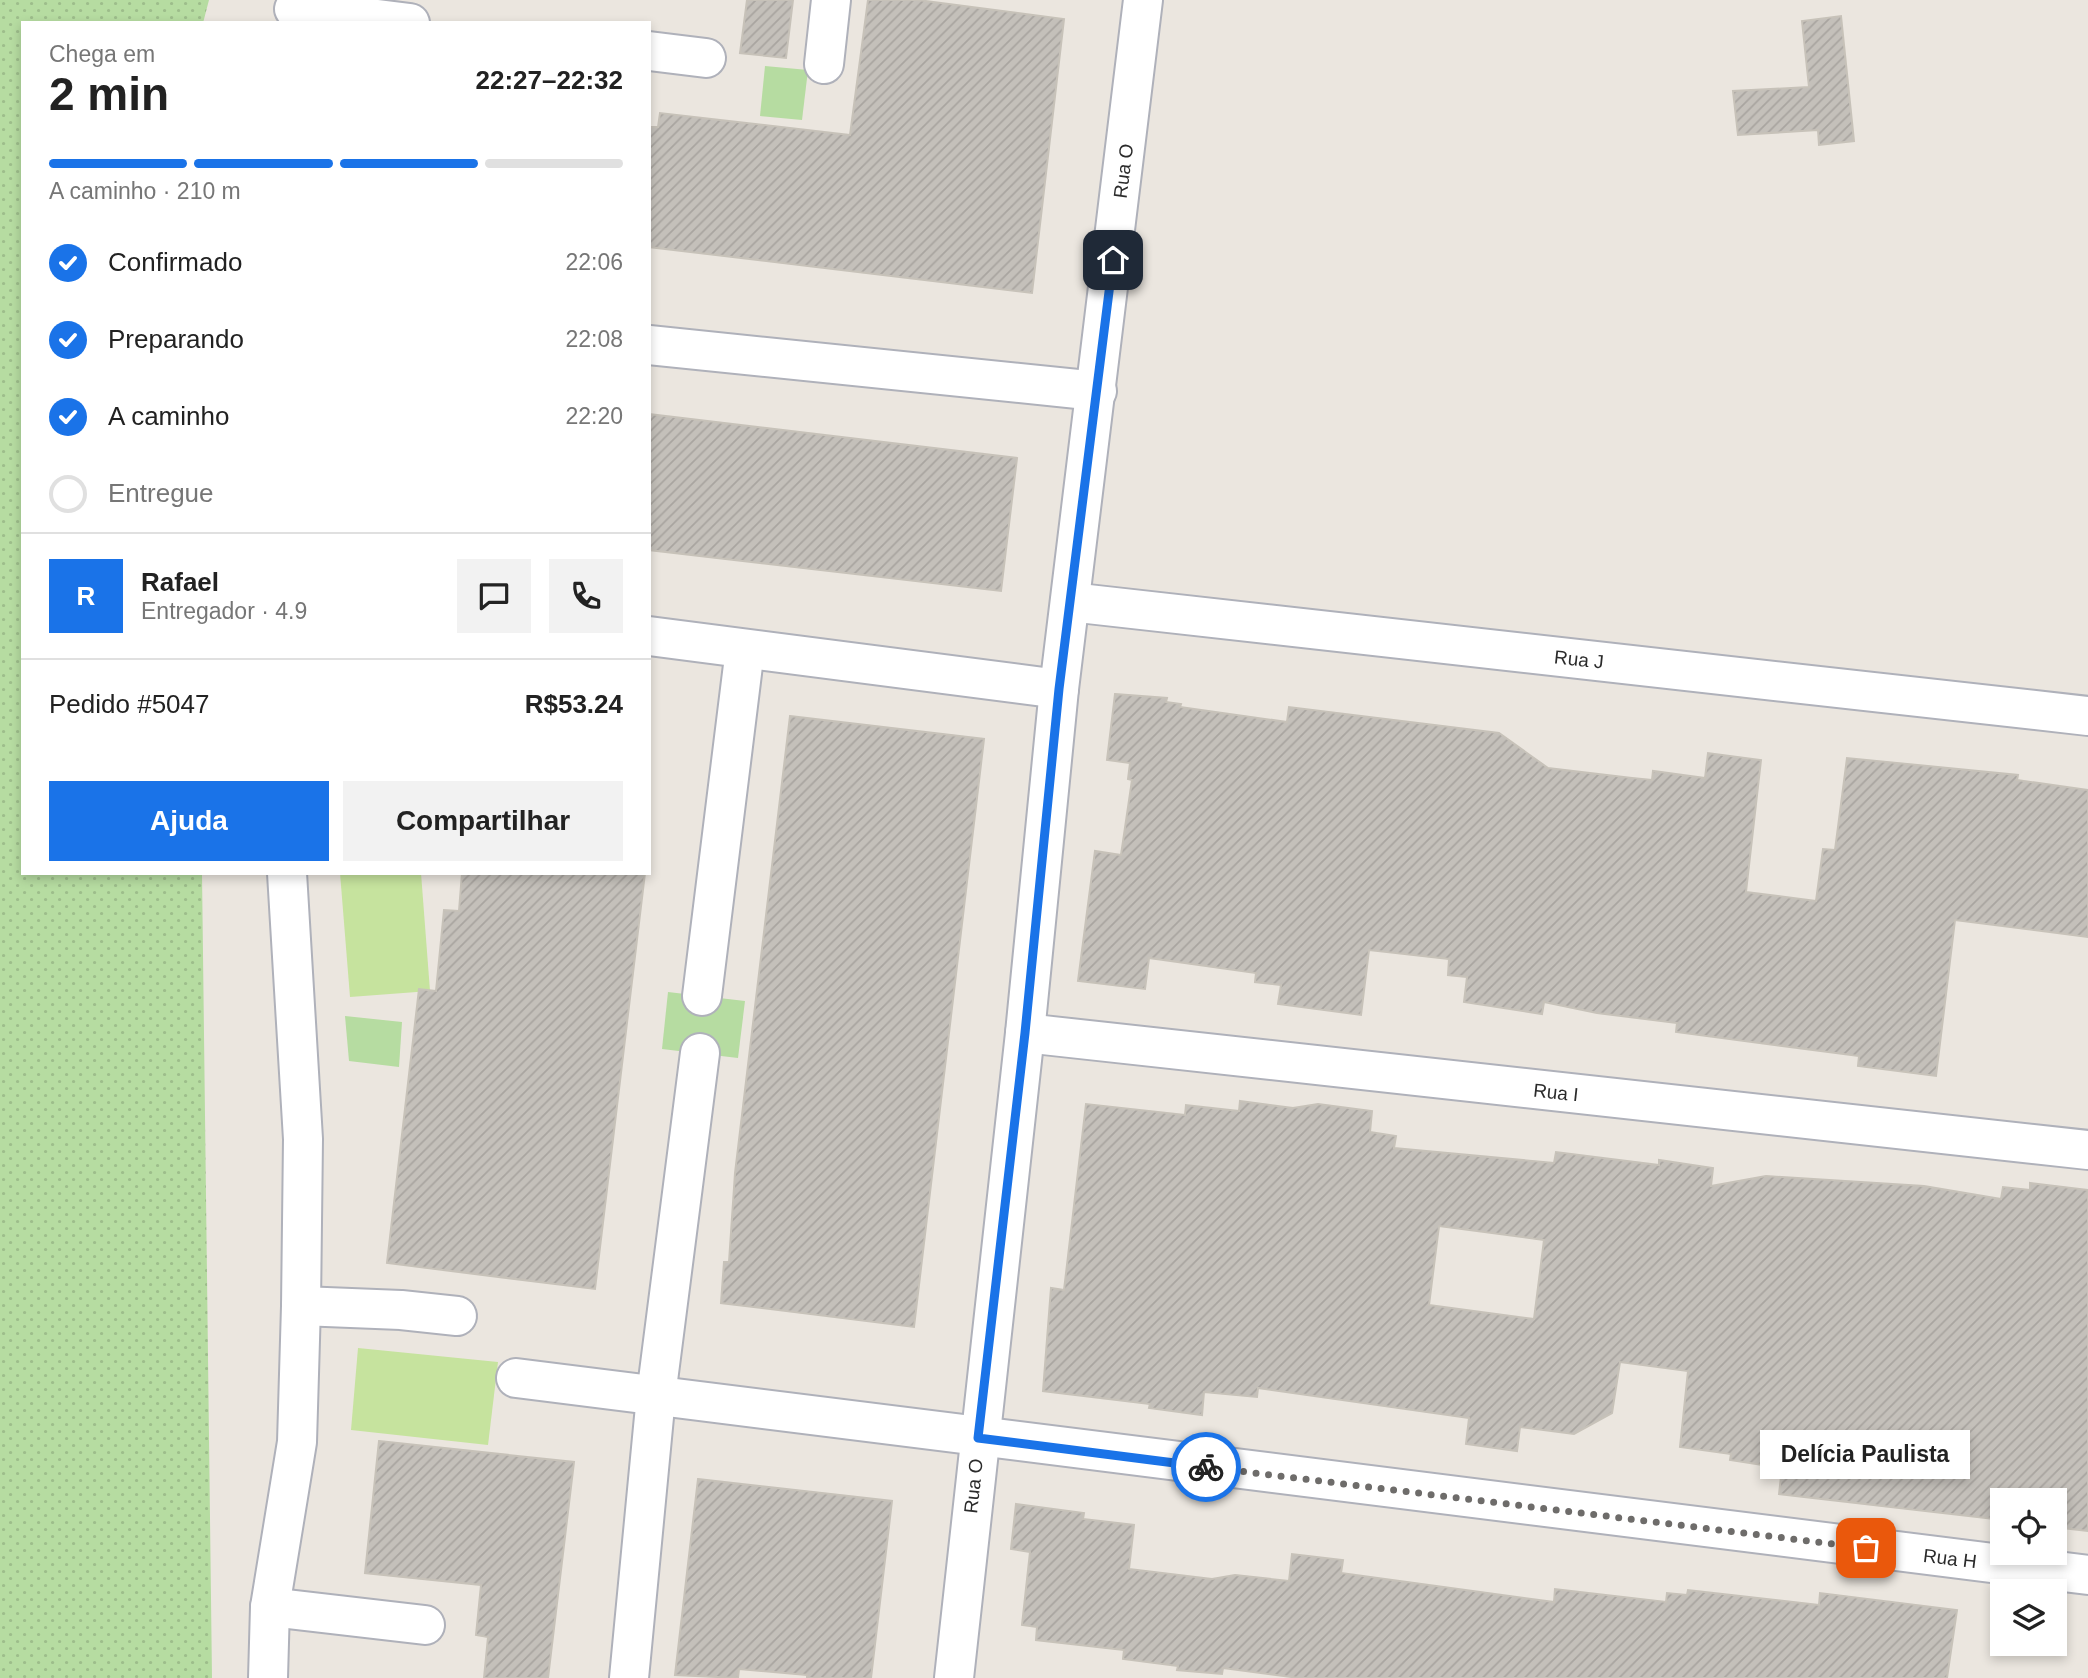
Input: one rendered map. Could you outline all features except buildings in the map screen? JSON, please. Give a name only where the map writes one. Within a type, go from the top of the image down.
[{"type":"street","points":[[824,64],[831,0]]},
{"type":"street","name":"Rua O","points":[[954,1678],[978,1438],[1025,1033],[1059,689],[1143,0]]},
{"type":"street","points":[[294,11],[391,21]]},
{"type":"street","points":[[651,51],[706,58]]},
{"type":"street","points":[[651,345],[1097,391]]},
{"type":"street","name":"Rua J","points":[[1070,602],[2088,716]]},
{"type":"street","points":[[651,636],[1059,689]]},
{"type":"street","points":[[702,996],[745,649]]},
{"type":"street","points":[[268,1678],[270,1607],[297,1442],[301,1306],[303,1139],[287,875]]},
{"type":"street","name":"Rua I","points":[[1025,1033],[2088,1150]]},
{"type":"street","points":[[628,1678],[656,1396],[700,1053]]},
{"type":"street","points":[[301,1306],[401,1310],[457,1316]]},
{"type":"street","name":"Rua H","points":[[516,1378],[2088,1575]]},
{"type":"street","points":[[270,1607],[425,1625]]},
{"type":"green space","points":[[0,0],[209,0],[204,21],[21,21],[21,875],[202,875],[212,1678],[0,1678]]},
{"type":"green space","points":[[765,66],[808,70],[802,120],[760,116]]},
{"type":"green space","points":[[340,875],[421,875],[430,991],[350,997]]},
{"type":"green space","points":[[668,992],[745,1001],[738,1058],[662,1049]]},
{"type":"green space","points":[[345,1016],[402,1022],[399,1067],[349,1061]]},
{"type":"green space","points":[[358,1348],[498,1362],[488,1445],[351,1430]]},
{"type":"way so far","points":[[1206,1467],[1866,1548]]},
{"type":"place","name":"Delícia Paulista","points":[[1866,1548]]},
{"type":"route","points":[[1113,260],[1059,689],[1025,1033],[978,1438],[1206,1467]]}]
